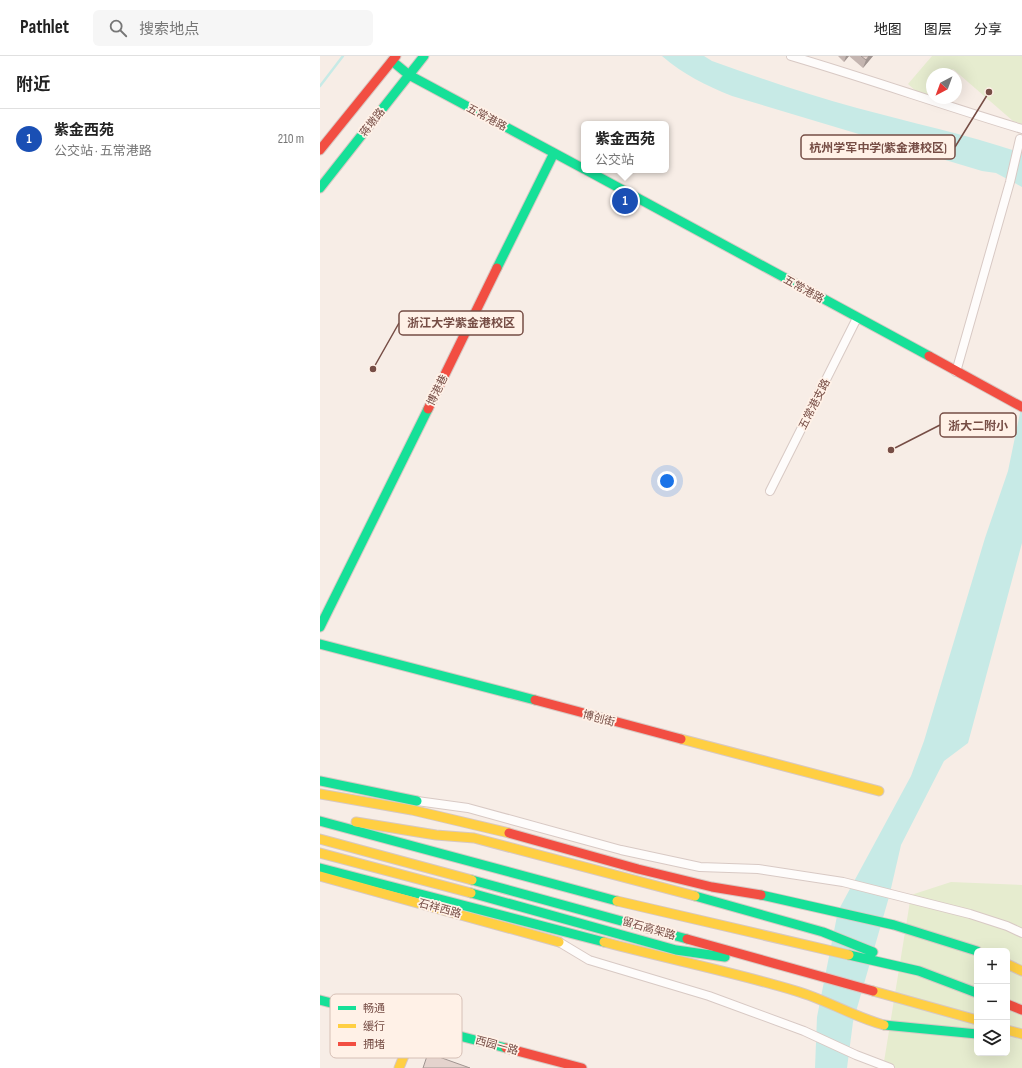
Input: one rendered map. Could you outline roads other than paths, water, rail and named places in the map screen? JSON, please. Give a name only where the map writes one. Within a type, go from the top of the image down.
[{"type":"main road","name":"蒋墩路","points":[[320,188],[424,56]]},
{"type":"main road","name":"蒋墩路","points":[[320,150],[391,58]]},
{"type":"main road","name":"五常港路","points":[[391,58],[409,75],[581,168]]},
{"type":"main road","name":"博港巷","points":[[320,627],[554,153]]},
{"type":"main road","name":"五常港路","points":[[591,173],[1022,407]]},
{"type":"main road","name":"博创街","points":[[320,644],[878,791]]},
{"type":"main road","points":[[320,781],[417,801],[520,836]]},
{"type":"main road","points":[[320,794],[412,810],[520,836],[638,869],[712,887],[778,898],[894,925],[974,950]]},
{"type":"main road","points":[[320,815],[436,835],[474,838],[694,896],[822,932],[918,970]]},
{"type":"main road","name":"留石高架路","points":[[320,821],[623,903],[918,970],[974,992]]},
{"type":"main road","name":"留石高架路","points":[[320,839],[855,985],[974,1019]]},
{"type":"main road","points":[[320,853],[454,888],[676,950],[728,958],[832,985],[855,985]]},
{"type":"main road","points":[[320,868],[638,951],[752,978],[799,992],[865,1020],[890,1027],[974,1034]]},
{"type":"main road","name":"石祥西路","points":[[320,876],[559,942],[638,951]]},
{"type":"main road","points":[[1010,965],[1022,971]]},
{"type":"main road","name":"西园一路","points":[[320,1000],[330,1002]]},
{"type":"main road","points":[[1010,1005],[1022,1010]]},
{"type":"main road","points":[[1010,1031],[1022,1034]]},
{"type":"main road","name":"西园一路","points":[[462,1036],[582,1068]]},
{"type":"main road","points":[[1010,1039],[1022,1043]]},
{"type":"main road","points":[[399,1068],[403,1058]]},
{"type":"street","points":[[791,56],[879,82],[944,106],[1022,129]]},
{"type":"street","points":[[956,372],[1010,182],[1020,139]]},
{"type":"street","name":"五常港支路","points":[[770,491],[858,318]]},
{"type":"street","points":[[417,801],[468,808],[621,850],[700,867],[758,869],[842,882],[970,914],[1007,926],[1022,933]]},
{"type":"street","points":[[559,942],[589,960],[709,996],[804,1032],[890,1068]]},
{"type":"water","points":[[662,56],[704,56],[712,61],[820,98],[961,135],[1022,153],[1022,187],[996,173],[982,171],[732,96],[695,79],[678,69]]},
{"type":"water","points":[[1022,403],[1022,543],[968,743],[944,761],[901,845],[889,897],[853,1022],[847,1068],[815,1068],[817,1017],[838,911],[911,776],[924,741],[985,538],[1008,471]]},
{"type":"waterway","points":[[320,86],[343,56]]},
{"type":"place","name":"杭州学军中学(紫金港校区)","points":[[989,92]]},
{"type":"place","name":"紫金西苑","points":[[625,201]]},
{"type":"place","name":"浙江大学紫金港校区","points":[[373,369]]},
{"type":"place","name":"浙大二附小","points":[[891,450]]}]
